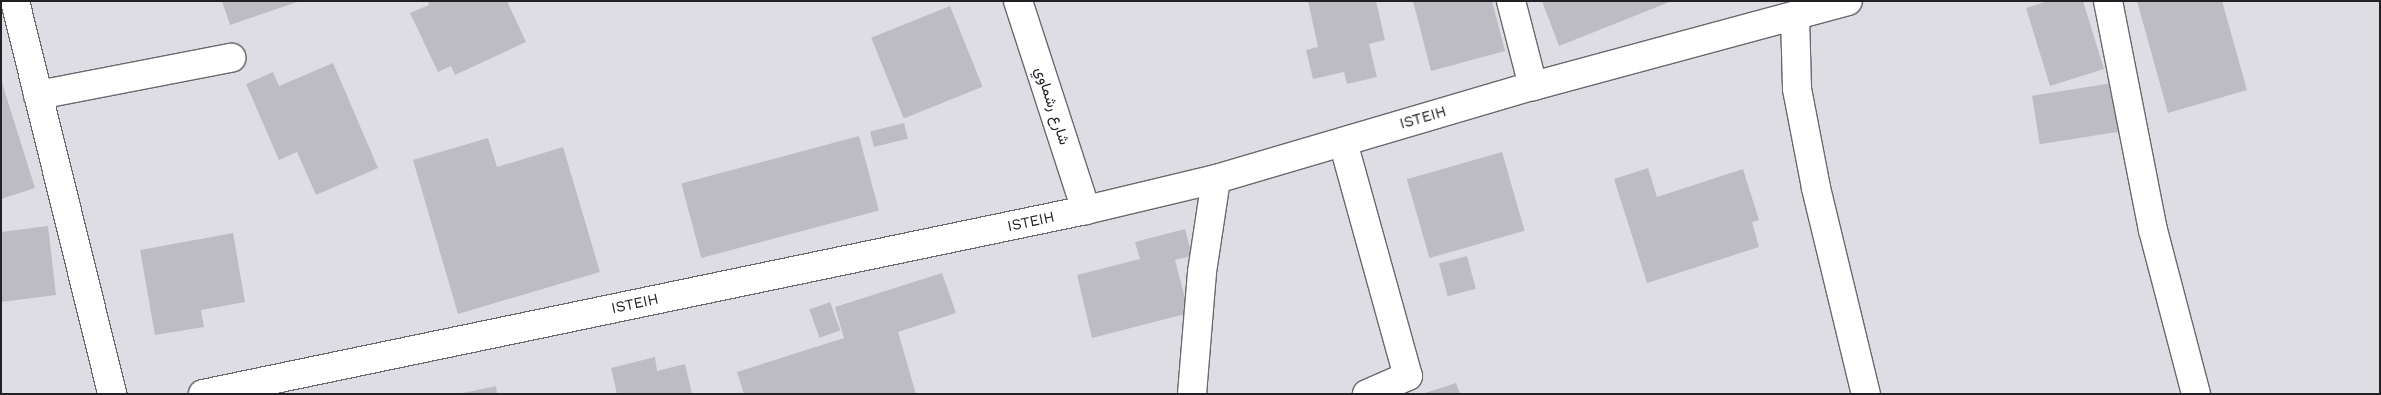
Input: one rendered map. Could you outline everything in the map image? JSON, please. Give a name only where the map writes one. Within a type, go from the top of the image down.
[{"type":"street","points":[[15,1],[112,394]]},
{"type":"street","name":"شارع رشماوي","points":[[1018,1],[1086,210]]},
{"type":"street","points":[[1511,1],[1533,86]]},
{"type":"street","name":"ISTEIH","points":[[203,394],[1086,210],[1216,179],[1533,86],[1848,1]]},
{"type":"street","points":[[2108,1],[2153,230],[2196,394]]},
{"type":"street","points":[[1795,16],[1797,89],[1816,188],[1866,394]]},
{"type":"street","points":[[38,96],[231,58]]},
{"type":"street","points":[[1343,142],[1408,376],[1367,394]]},
{"type":"street","points":[[1192,394],[1202,272],[1216,179]]},
{"type":"building","points":[[222,1],[297,1],[297,2],[230,25]]},
{"type":"building","points":[[428,1],[507,1],[526,42],[455,75],[451,66],[438,72],[410,13],[429,5]]},
{"type":"building","points":[[1308,1],[1376,1],[1385,40],[1369,44],[1377,77],[1347,84],[1344,72],[1313,79],[1306,50],[1318,47]]},
{"type":"building","points":[[1413,1],[1492,1],[1505,51],[1431,71]]},
{"type":"building","points":[[1542,1],[1672,1],[1559,46]]},
{"type":"building","points":[[2048,1],[2083,1],[2104,69],[2050,86],[2026,8]]},
{"type":"building","points":[[2137,1],[2222,1],[2247,90],[2168,113]]},
{"type":"building","points":[[950,6],[983,87],[904,119],[871,38]]},
{"type":"building","points":[[333,63],[378,168],[316,195],[297,152],[279,160],[246,84],[273,72],[279,86]]},
{"type":"building","points":[[2119,82],[2127,130],[2040,144],[2032,96]]},
{"type":"building","points":[[1,84],[35,188],[1,199]]},
{"type":"building","points":[[904,123],[908,139],[874,147],[870,131]]},
{"type":"building","points":[[859,136],[879,210],[701,258],[681,184]]},
{"type":"building","points":[[488,138],[497,167],[563,147],[600,272],[458,314],[413,160]]},
{"type":"building","points":[[1502,152],[1525,231],[1429,258],[1407,179]]},
{"type":"building","points":[[1648,168],[1657,197],[1743,169],[1759,220],[1752,222],[1759,247],[1647,283],[1614,179]]},
{"type":"building","points":[[48,226],[56,295],[1,302],[1,232]]},
{"type":"building","points":[[1185,229],[1192,256],[1175,260],[1189,313],[1092,338],[1077,275],[1140,259],[1135,242]]},
{"type":"building","points":[[233,233],[245,302],[201,310],[204,327],[155,335],[140,250]]},
{"type":"building","points":[[1467,256],[1476,289],[1448,296],[1439,264]]},
{"type":"building","points":[[942,273],[956,313],[898,332],[916,394],[744,394],[737,372],[844,338],[835,307]]},
{"type":"building","points":[[830,302],[840,330],[820,338],[809,310]]},
{"type":"building","points":[[655,357],[657,371],[685,364],[692,394],[617,394],[611,368]]},
{"type":"building","points":[[1456,383],[1460,394],[1425,394],[1425,393]]},
{"type":"building","points":[[496,386],[497,394],[463,394],[463,393]]}]
